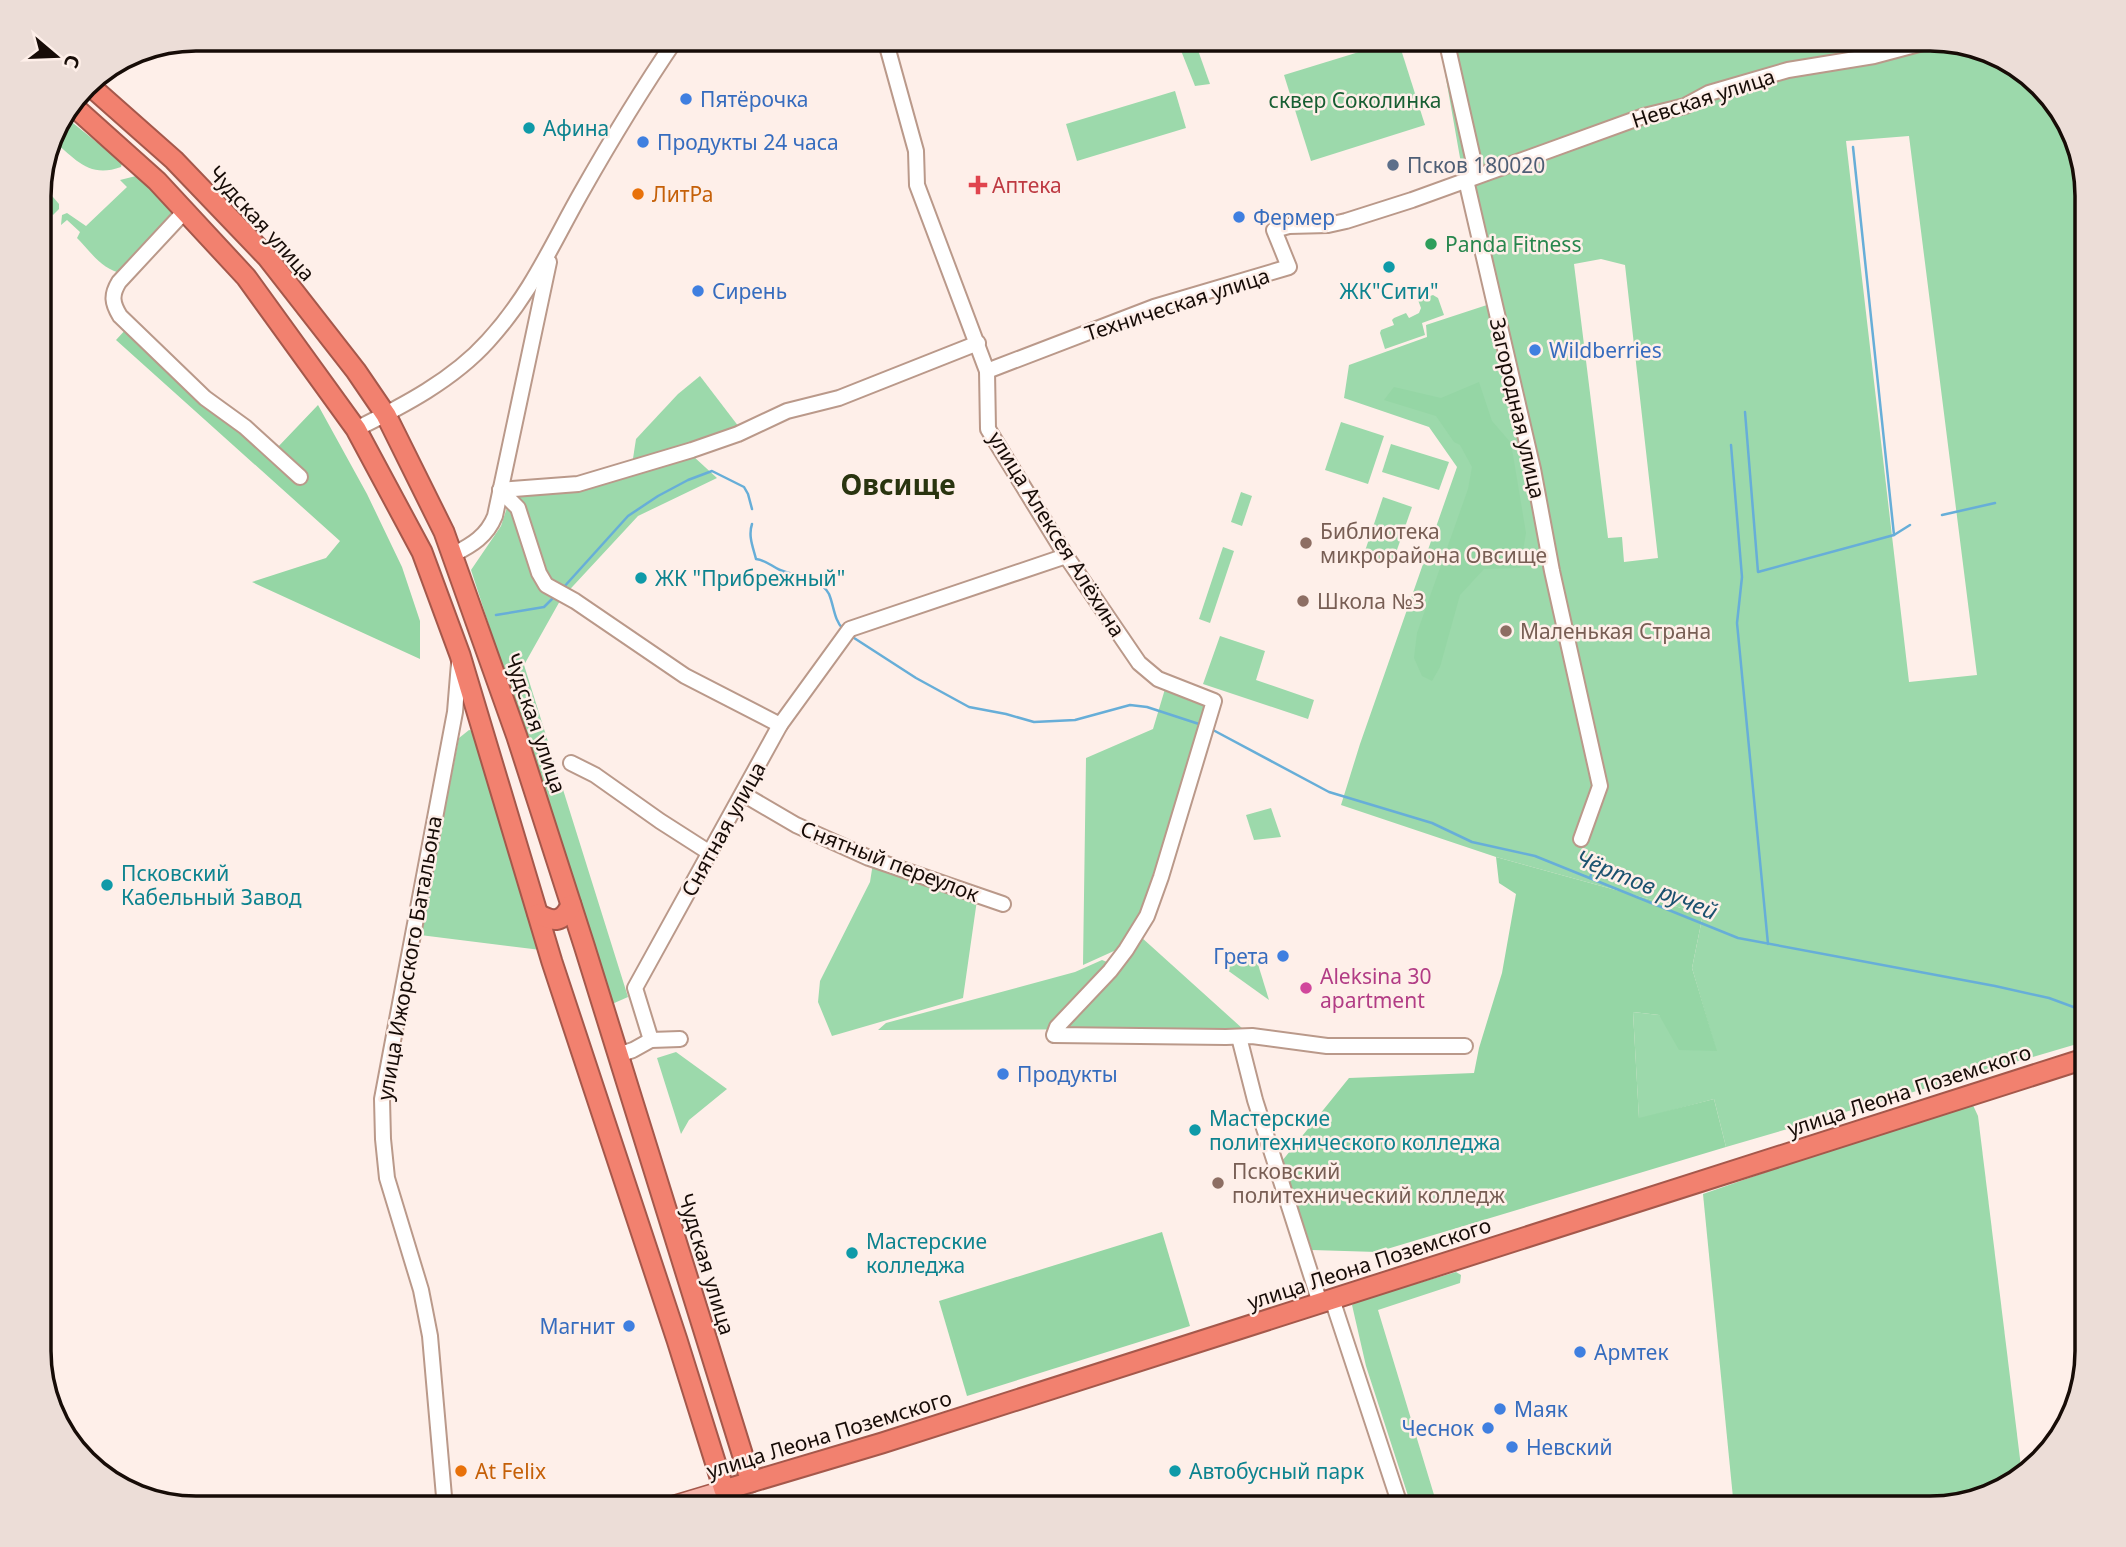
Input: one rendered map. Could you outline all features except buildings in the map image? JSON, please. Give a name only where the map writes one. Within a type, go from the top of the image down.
[{"type":"highway","name":"Чудская улица","points":[[96,91],[174,160],[267,257],[356,371],[386,415],[444,532],[517,737],[751,1482]]},
{"type":"highway","points":[[78,111],[157,181],[246,276],[356,429],[422,552],[460,655],[552,962],[727,1496]]},
{"type":"highway","points":[[538,914],[547,919],[558,920],[566,915],[571,905]]},
{"type":"highway","points":[[552,962],[555,947],[573,942],[584,945]]},
{"type":"highway","name":"улица Леона Поземского","points":[[732,1496],[751,1482],[2075,1062]]},
{"type":"street","points":[[356,429],[386,415],[464,364],[514,311],[536,279],[605,151],[668,51]]},
{"type":"street","name":"улица Алексея Алёхина","points":[[889,51],[916,151],[918,184],[987,370],[988,429],[1066,556],[1139,663],[1158,679],[1214,701],[1147,916],[1110,971],[1057,1027],[1054,1035],[1239,1037]]},
{"type":"street","name":"Загородная улица","points":[[1448,51],[1552,571],[1600,786],[1581,839]]},
{"type":"street","name":"Невская улица","points":[[1472,178],[1644,116],[1685,106],[1709,93],[1788,70],[1893,51]]},
{"type":"street","name":"Техническая улица","points":[[987,370],[1154,307],[1289,267],[1274,230],[1289,226],[1304,227],[1346,221],[1472,178]]},
{"type":"street","points":[[185,211],[119,282],[112,296],[114,306],[120,316],[196,389],[245,427],[300,477]]},
{"type":"street","points":[[454,554],[471,545],[491,526],[553,247]]},
{"type":"street","points":[[500,490],[578,484],[692,450],[738,434],[787,411],[839,398],[978,343]]},
{"type":"street","points":[[500,490],[519,508],[539,573],[546,585],[575,601],[685,676],[780,725]]},
{"type":"street","name":"Снятная улица","points":[[651,1040],[635,988],[780,725],[850,630],[1066,556]]},
{"type":"street","name":"улица Ижорского Батальона","points":[[444,1496],[430,1336],[421,1290],[387,1178],[382,1099],[455,712],[460,655]]},
{"type":"street","points":[[571,763],[595,775],[710,853]]},
{"type":"street","name":"Снятный переулок","points":[[743,794],[796,825],[869,858],[1003,904]]},
{"type":"street","points":[[1397,1496],[1255,1100],[1239,1037],[1252,1036],[1327,1046],[1465,1046]]},
{"type":"street","points":[[618,1055],[651,1040],[680,1039]]},
{"type":"green space","points":[[1181,51],[1198,51],[1210,84],[1195,86]]},
{"type":"green space","name":"сквер Соколинка","points":[[1362,51],[1401,51],[1425,125],[1311,161],[1284,75]]},
{"type":"green space","points":[[1441,51],[1950,52],[1977,58],[2011,75],[2033,93],[2051,115],[2068,149],[2075,195],[2075,1045],[1726,1147],[1714,1099],[1639,1119],[1633,1012],[1659,1015],[1716,1050],[1692,968],[1703,914],[1496,857],[1341,805],[1457,467],[1429,427],[1344,398],[1349,365],[1427,337],[1426,325],[1490,304],[1465,186]],"holes":[[[1909,136],[1977,675],[1909,682],[1846,141]],[[1601,259],[1625,265],[1658,558],[1624,562],[1622,537],[1608,538],[1574,264]]]},
{"type":"green space","points":[[1175,91],[1186,128],[1077,161],[1066,124]]},
{"type":"green space","points":[[71,121],[122,163],[121,167],[100,170],[83,165],[60,146]]},
{"type":"green space","points":[[136,176],[177,214],[122,273],[97,259],[77,238],[80,232],[67,220],[61,225],[62,215],[67,213],[86,226],[127,187],[120,180]]},
{"type":"green space","points":[[51,195],[59,204],[59,209],[53,215]]},
{"type":"green space","points":[[1433,295],[1438,298],[1444,315],[1422,323],[1425,335],[1385,349],[1381,330],[1394,325],[1394,318],[1406,313],[1409,318],[1419,313],[1421,308],[1418,300]]},
{"type":"green space","points":[[128,327],[276,449],[318,405],[367,494],[402,567],[420,621],[420,659],[252,582],[326,558],[340,541],[116,340]]},
{"type":"green space","points":[[700,376],[739,427],[632,465],[636,439],[678,394]]},
{"type":"green space","points":[[1479,382],[1492,421],[1511,443],[1526,533],[1520,568],[1484,569],[1460,595],[1440,667],[1432,681],[1422,676],[1414,658],[1417,633],[1468,489],[1472,467],[1460,445],[1454,442],[1436,416],[1384,400],[1394,387],[1441,398]]},
{"type":"green space","points":[[1341,422],[1384,436],[1368,484],[1325,470]]},
{"type":"green space","points":[[1391,444],[1449,462],[1439,490],[1382,472]]},
{"type":"green space","points":[[693,456],[717,478],[638,516],[561,599],[524,665],[628,997],[612,1004],[471,570],[501,526],[512,492]]},
{"type":"green space","points":[[1241,492],[1252,496],[1242,526],[1231,522]]},
{"type":"green space","points":[[1383,497],[1412,507],[1392,564],[1364,554]]},
{"type":"green space","points":[[1223,547],[1234,551],[1210,623],[1199,619]]},
{"type":"green space","points":[[1220,636],[1265,651],[1256,680],[1314,700],[1308,719],[1203,684]]},
{"type":"green space","points":[[1165,689],[1209,705],[1145,914],[1125,946],[1083,965],[1086,758],[1153,729]]},
{"type":"green space","points":[[469,730],[474,731],[541,950],[420,935],[459,738]]},
{"type":"green space","points":[[1271,808],[1281,837],[1254,840],[1246,815]]},
{"type":"green space","points":[[1496,857],[1703,914],[1692,968],[1717,1051],[1679,1050],[1659,1015],[1633,1012],[1639,1118],[1714,1099],[1726,1147],[1377,1252],[1312,1250],[1282,1161],[1349,1078],[1474,1073],[1502,973],[1516,894],[1499,883]]},
{"type":"green space","points":[[873,863],[977,900],[963,998],[832,1036],[818,1002],[820,981],[870,882]]},
{"type":"green space","points":[[1141,937],[1243,1029],[878,1030],[886,1023],[1075,972],[1102,960],[1120,967]]},
{"type":"green space","points":[[1241,954],[1257,961],[1269,1000],[1223,967]]},
{"type":"green space","points":[[676,1052],[727,1089],[689,1120],[681,1134],[657,1058]]},
{"type":"green space","points":[[1971,1101],[1978,1116],[2021,1464],[1977,1489],[1940,1496],[1733,1496],[1703,1194]]},
{"type":"green space","points":[[1162,1232],[1190,1326],[967,1396],[939,1301]]},
{"type":"green space","points":[[1456,1272],[1461,1275],[1460,1283],[1378,1310],[1434,1496],[1408,1496],[1366,1366],[1352,1305]]},
{"type":"waterway","points":[[1853,147],[1894,535]]},
{"type":"waterway","points":[[1745,412],[1758,572],[1894,535],[1910,525]]},
{"type":"waterway","points":[[1731,445],[1742,577],[1737,623],[1768,944]]},
{"type":"waterway","name":"Чёртов ручей","points":[[563,588],[628,516],[688,480],[712,471],[744,487],[752,509]]},
{"type":"waterway","points":[[1942,515],[1995,503]]},
{"type":"waterway","name":"Чёртов ручей","points":[[752,524],[751,537],[756,559],[807,578],[825,588],[843,629]]},
{"type":"waterway","name":"Чёртов ручей","points":[[496,615],[544,607],[556,595]]},
{"type":"waterway","name":"Чёртов ручей","points":[[851,636],[916,678],[969,707],[1034,722],[1075,720],[1130,705],[1147,707],[1199,724]]},
{"type":"waterway","name":"Чёртов ручей","points":[[1213,730],[1329,792],[1432,823],[1472,842],[1535,856],[1738,938],[1995,986],[2049,998],[2075,1008]]},
{"type":"waterway","points":[[1590,878],[1594,865]]},
{"type":"place","name":"Пятёрочка","points":[[686,99]]},
{"type":"place","name":"Афина","points":[[529,128]]},
{"type":"place","name":"Продукты 24 часа","points":[[643,142]]},
{"type":"place","name":"Псков 180020","points":[[1393,165]]},
{"type":"place","name":"Аптека","points":[[978,185]]},
{"type":"place","name":"ЛитРа","points":[[638,194]]},
{"type":"place","name":"Фермер","points":[[1239,217]]},
{"type":"place","name":"Panda Fitness","points":[[1431,244]]},
{"type":"place","name":"ЖК\"Сити\"","points":[[1389,267]]},
{"type":"place","name":"Сирень","points":[[698,291]]},
{"type":"place","name":"Wildberries","points":[[1535,350]]},
{"type":"place","name":"Библиотека микрорайона Овсище","points":[[1306,543]]},
{"type":"place","name":"ЖК \"Прибрежный\"","points":[[641,578]]},
{"type":"place","name":"Школа №3","points":[[1303,601]]},
{"type":"place","name":"Маленькая Страна","points":[[1506,631]]},
{"type":"place","name":"Псковский Кабельный Завод","points":[[107,885]]},
{"type":"place","name":"Грета","points":[[1283,956]]},
{"type":"place","name":"Aleksina 30 apartment","points":[[1306,988]]},
{"type":"place","name":"Продукты","points":[[1003,1074]]},
{"type":"place","name":"Мастерские политехнического колледжа","points":[[1195,1130]]},
{"type":"place","name":"Псковский политехнический колледж","points":[[1218,1183]]},
{"type":"place","name":"Мастерские колледжа","points":[[852,1253]]},
{"type":"place","name":"Магнит","points":[[629,1326]]},
{"type":"place","name":"Армтек","points":[[1580,1352]]},
{"type":"place","name":"Маяк","points":[[1500,1409]]},
{"type":"place","name":"Чеснок","points":[[1488,1428]]},
{"type":"place","name":"Невский","points":[[1512,1447]]},
{"type":"place","name":"At Felix","points":[[461,1471]]},
{"type":"place","name":"Автобусный парк","points":[[1175,1471]]},
{"type":"district","name":"Овсище","points":[[898,484]]}]
